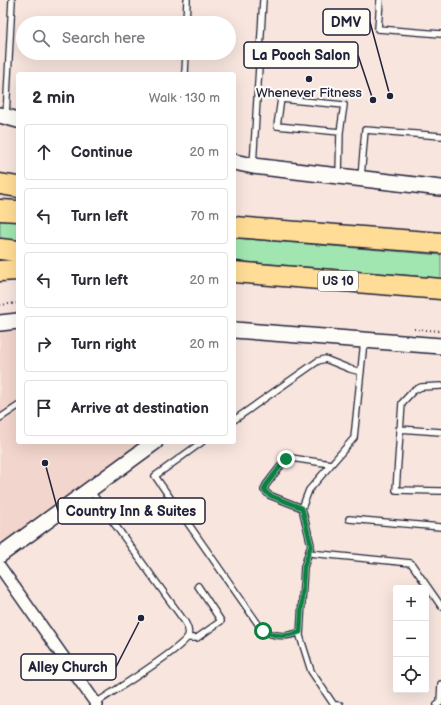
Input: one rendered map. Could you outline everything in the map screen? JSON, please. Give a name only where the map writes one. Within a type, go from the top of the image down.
[{"type":"highway","points":[[0,184],[16,187]]},
{"type":"highway","points":[[0,210],[16,212]]},
{"type":"highway","points":[[236,222],[292,231]]},
{"type":"highway","points":[[236,227],[441,243]]},
{"type":"highway","points":[[0,249],[16,251]]},
{"type":"highway","points":[[0,271],[16,270]]},
{"type":"highway","name":"US 10","points":[[236,272],[441,289]]},
{"type":"street","points":[[236,162],[253,166],[441,188]]},
{"type":"street","points":[[0,323],[16,321]]},
{"type":"street","points":[[236,330],[441,346]]},
{"type":"street","points":[[0,555],[152,444]]},
{"type":"street","points":[[0,567],[96,704]]},
{"type":"lane","points":[[8,117],[12,0]]},
{"type":"lane","points":[[186,16],[187,0]]},
{"type":"lane","points":[[253,166],[263,0]]},
{"type":"lane","points":[[380,0],[378,29],[441,34]]},
{"type":"lane","points":[[185,72],[186,60]]},
{"type":"lane","points":[[339,176],[340,132],[344,105],[281,99],[277,126],[340,132]]},
{"type":"lane","points":[[360,178],[365,130],[441,136]]},
{"type":"lane","points":[[340,705],[334,705],[311,671],[300,636],[304,567],[311,545],[302,508],[309,490],[354,438],[364,340]]},
{"type":"lane","points":[[236,419],[318,361],[325,359],[361,372]]},
{"type":"lane","points":[[441,386],[421,387],[412,391],[402,403],[399,429],[396,490],[441,491]]},
{"type":"lane","points":[[0,418],[16,407]]},
{"type":"lane","points":[[399,429],[441,432]]},
{"type":"lane","points":[[199,444],[155,476],[263,631],[274,636],[289,636],[300,632]]},
{"type":"lane","points":[[302,508],[269,495],[264,490],[266,485],[286,459],[291,458],[331,464]]},
{"type":"lane","points":[[90,490],[185,622],[189,632],[188,638],[172,652],[96,704]]},
{"type":"lane","points":[[350,519],[441,527]]},
{"type":"lane","points":[[308,553],[411,563],[441,606]]},
{"type":"lane","points":[[188,638],[197,638],[221,621],[198,586]]},
{"type":"lane","points":[[437,705],[440,703],[441,684]]},
{"type":"path","points":[[0,305],[16,303]]},
{"type":"shaded area","points":[[16,320],[16,444],[152,444],[0,555],[0,321]]},
{"type":"green space","points":[[0,220],[16,221],[16,244],[0,243]]},
{"type":"green space","points":[[236,238],[441,255],[441,278],[236,261]]},
{"type":"place","name":"Whenever Fitness","points":[[309,79]]},
{"type":"place","name":"DMV","points":[[390,96]]},
{"type":"place","name":"La Pooch Salon","points":[[373,100]]},
{"type":"place","name":"Country Inn & Suites","points":[[45,463]]},
{"type":"place","name":"Alley Church","points":[[141,618]]},
{"type":"route","points":[[263,631],[274,636],[289,636],[300,632],[304,567],[311,545],[302,508],[269,495],[264,490],[266,485],[286,459]]}]
